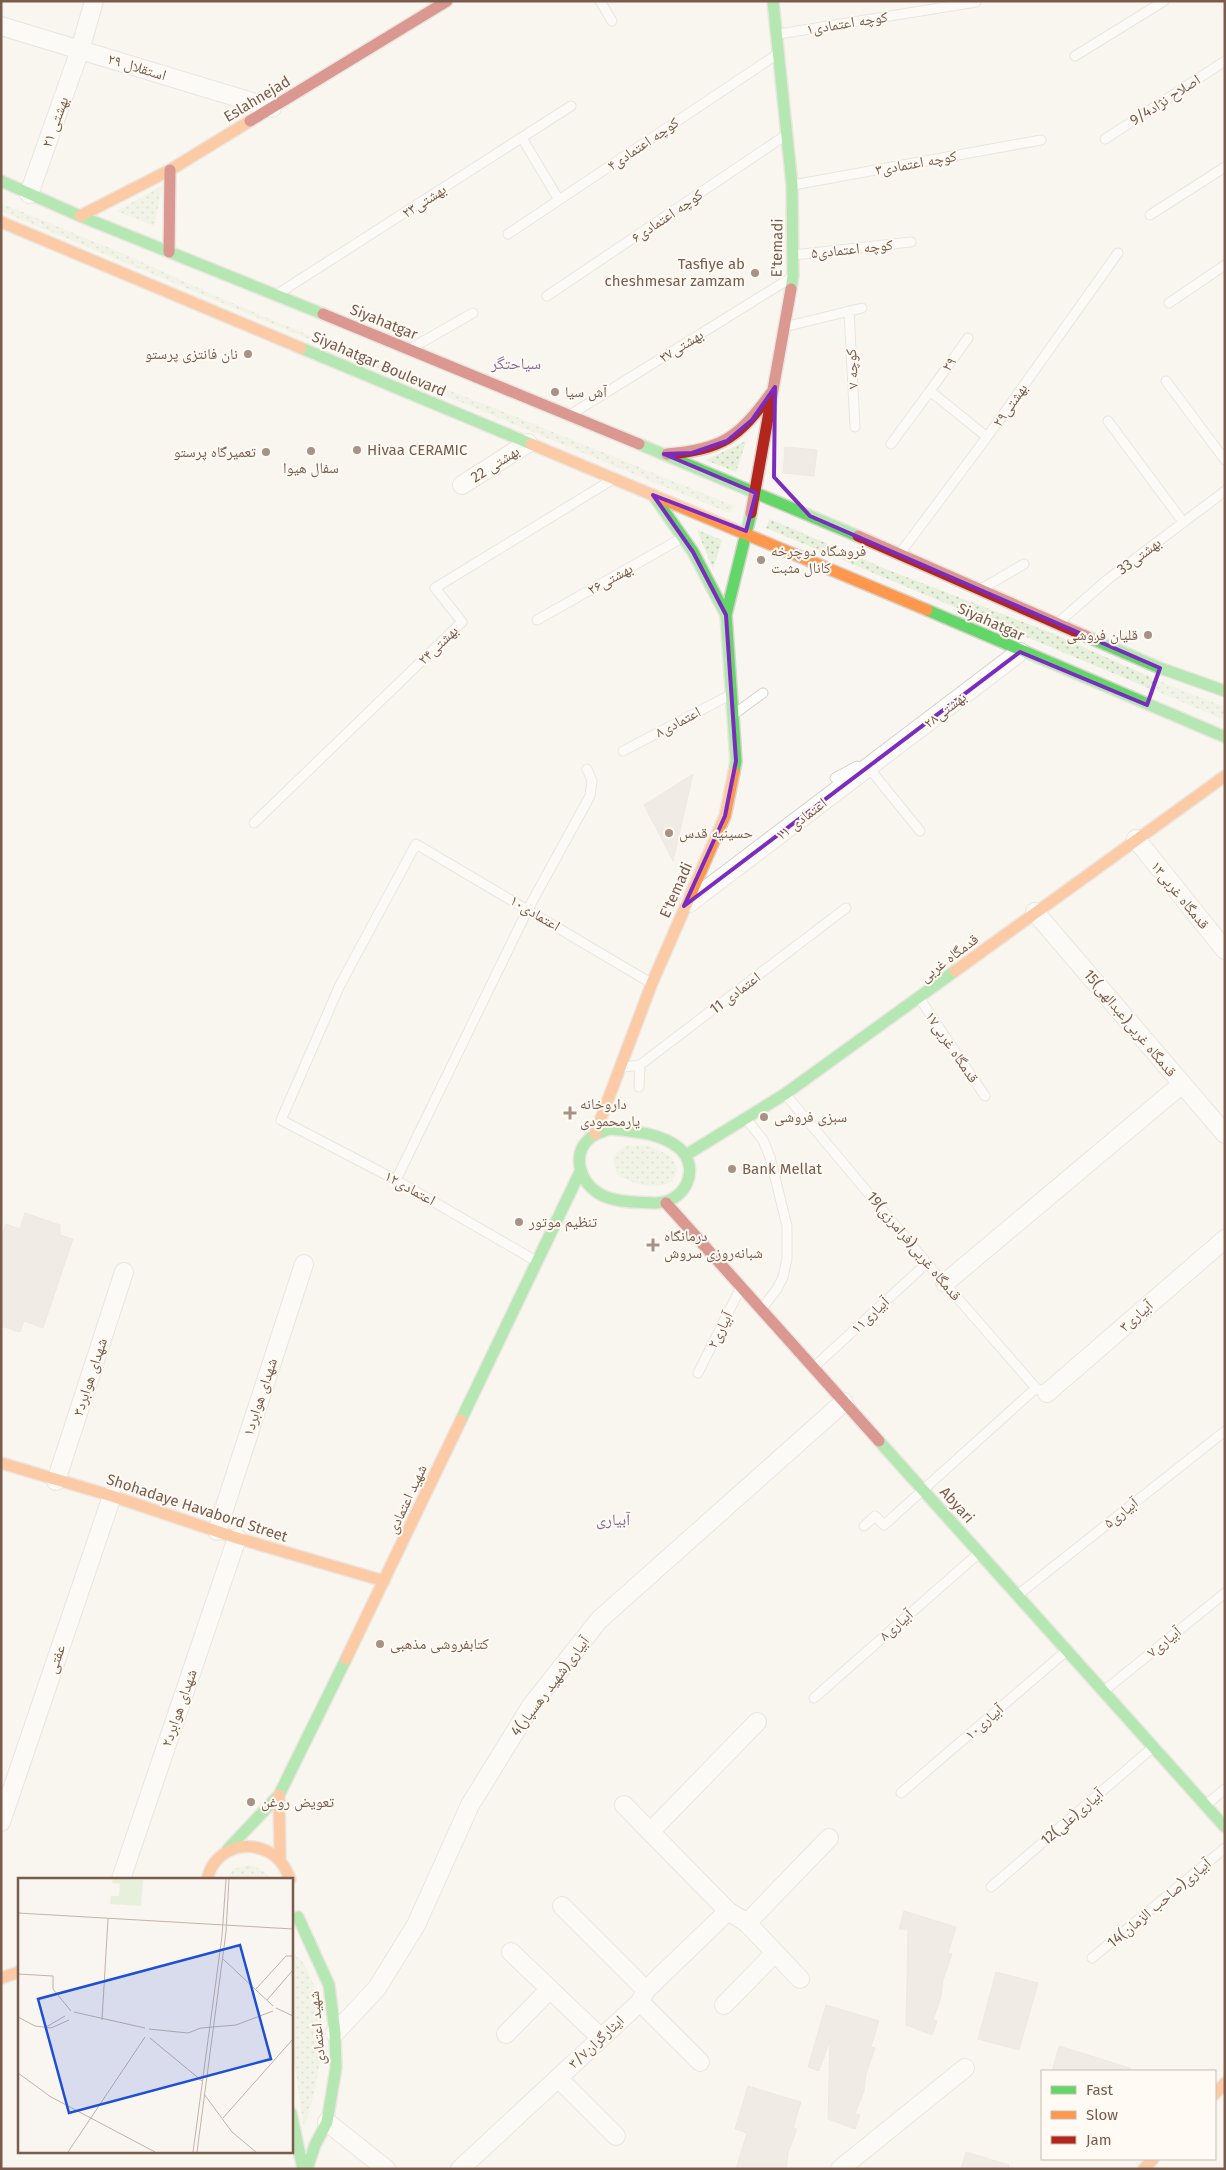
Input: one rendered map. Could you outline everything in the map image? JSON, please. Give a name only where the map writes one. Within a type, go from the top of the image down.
[{"type":"street","name":"۲۱ بهشتی","points":[[29,194],[80,50],[94,1]]},
{"type":"street","name":"Eslahnejad","points":[[80,216],[170,170],[446,1]]},
{"type":"street","name":"E'temadi","points":[[595,1134],[652,984],[684,906],[725,816],[736,761],[726,615],[756,493],[794,276],[792,185],[773,1]]},
{"type":"street","name":"۲۹ استقلال","points":[[1,26],[272,108]]},
{"type":"street","points":[[169,252],[170,170]]},
{"type":"street","name":"Siyahatgar","points":[[1,181],[80,216],[410,349],[756,493],[1056,623],[1158,673],[1225,691]]},
{"type":"street","name":"Siyahatgar Boulevard","points":[[1,222],[653,495],[746,531]]},
{"type":"street","points":[[664,454],[692,453],[727,441],[752,420],[775,387]]},
{"type":"street","points":[[772,403],[772,460]]},
{"type":"street","name":"22 بهشتی","points":[[462,485],[528,443]]},
{"type":"street","points":[[784,493],[810,516]]},
{"type":"street","points":[[653,495],[693,552],[726,615]]},
{"type":"street","name":"Siyahatgar","points":[[746,531],[1020,652],[1148,701],[1225,737]]},
{"type":"street","name":"۲۸بهشتی","points":[[869,768],[1020,652]]},
{"type":"street","name":"۱۱ اعتمادی","points":[[684,906],[869,768]]},
{"type":"street","name":"قدمگاه غربی","points":[[686,1155],[785,1094],[1224,777]]},
{"type":"street","name":"قدمگاه غربی۱۳","points":[[1136,839],[1225,950]]},
{"type":"street","name":"15قدمگاه غربی(عبدالهی)","points":[[1035,912],[1225,1134]]},
{"type":"street","points":[[945,1283],[1182,1084]]},
{"type":"street","points":[[610,1130],[645,1134],[679,1147],[686,1155],[690,1168],[688,1182],[677,1196],[666,1203],[624,1201],[595,1196],[580,1172],[579,1156],[584,1144],[595,1134],[610,1130]]},
{"type":"street","name":"شهید اعتمادی","points":[[279,1795],[384,1581],[558,1214],[580,1172]]},
{"type":"street","name":"Abyari","points":[[666,1203],[1225,1827]]},
{"type":"street","points":[[558,1214],[575,1206]]},
{"type":"street","name":"آبیاری۳","points":[[1041,1390],[1225,1239]]},
{"type":"street","name":"شهدای هوابرد۱","points":[[217,1531],[304,1264]]},
{"type":"street","name":"۳شهدای هوابرد","points":[[56,1481],[124,1272]]},
{"type":"street","name":"4آبیاری(شهید رهسپار)","points":[[335,2033],[377,1988],[416,1925],[470,1804],[531,1706],[599,1620],[844,1402]]},
{"type":"street","name":"Shohadaye Havabord Street","points":[[1,1463],[56,1481],[112,1496],[237,1538],[384,1581]]},
{"type":"street","name":"عفتی","points":[[1,1822],[112,1496]]},
{"type":"street","name":"شهدای هوابرد۲","points":[[121,1878],[237,1538]]},
{"type":"street","points":[[651,1831],[756,1722]]},
{"type":"street","points":[[205,1874],[279,1795]]},
{"type":"street","points":[[279,1795],[280,1860],[288,1878]]},
{"type":"street","points":[[624,1805],[728,1911],[747,1924],[800,1979]]},
{"type":"street","points":[[747,1924],[829,1838]]},
{"type":"street","points":[[228,1849],[250,1845],[270,1852],[280,1860]]},
{"type":"street","name":"شهید اعتمادی","points":[[296,1903],[298,1917],[329,1985],[335,2033],[336,2068],[327,2122],[315,2144],[307,2169]]},
{"type":"street","points":[[562,1906],[700,2062]]},
{"type":"street","name":"ایثارگران۳/۷","points":[[460,2169],[558,2078],[728,1911]]},
{"type":"street","points":[[292,1931],[298,1917]]},
{"type":"street","points":[[511,1952],[600,2037]]},
{"type":"street","points":[[724,2005],[775,1953]]},
{"type":"street","points":[[1,1978],[18,1972]]},
{"type":"street","points":[[506,2034],[549,1990]]},
{"type":"street","points":[[840,2169],[965,2068]]},
{"type":"street","points":[[558,2078],[616,2136]]},
{"type":"street","points":[[1216,2093],[1225,2083]]},
{"type":"street","points":[[292,2118],[303,2169]]},
{"type":"street","points":[[327,2122],[386,2169]]},
{"type":"lane","points":[[600,1],[612,20]]},
{"type":"lane","points":[[1075,56],[1164,1]]},
{"type":"lane","name":"کوچه اعتمادی۱","points":[[776,34],[976,2]]},
{"type":"lane","name":"کوچه اعتمادی۴","points":[[508,234],[779,54]]},
{"type":"lane","name":"9/4اصلاح نژاد","points":[[1105,139],[1225,61]]},
{"type":"lane","name":"۲۳بهشتی","points":[[277,295],[571,106]]},
{"type":"lane","name":"کوچه اعتمادی۶","points":[[547,296],[786,135]]},
{"type":"lane","points":[[522,138],[559,200]]},
{"type":"lane","name":"کوچه اعتمادی۳","points":[[792,185],[1041,140]]},
{"type":"lane","points":[[1150,215],[1225,167]]},
{"type":"lane","name":"کوچه اعتمادی۵","points":[[794,255],[911,242]]},
{"type":"lane","name":"۲۹بهشتی","points":[[899,555],[987,437],[1118,253]]},
{"type":"lane","points":[[1169,303],[1225,265]]},
{"type":"lane","name":"۲۷بهشتی","points":[[568,416],[794,276]]},
{"type":"lane","points":[[785,327],[862,308]]},
{"type":"lane","name":"کوچه ۷","points":[[849,311],[855,427]]},
{"type":"lane","points":[[410,349],[473,313]]},
{"type":"lane","name":"۲۹","points":[[891,444],[968,338]]},
{"type":"lane","points":[[1166,381],[1225,460]]},
{"type":"lane","points":[[930,391],[987,437]]},
{"type":"lane","points":[[1108,421],[1183,522]]},
{"type":"lane","name":"۲۴بهشتی","points":[[254,823],[462,622],[435,588],[614,478]]},
{"type":"lane","name":"33بهشتی","points":[[1056,623],[1107,580],[1225,491]]},
{"type":"lane","name":"۲۶بهشتی","points":[[537,620],[682,538]]},
{"type":"lane","points":[[979,590],[1024,564]]},
{"type":"lane","name":"اعتمادی۸","points":[[623,751],[732,693]]},
{"type":"lane","points":[[734,714],[764,693]]},
{"type":"lane","points":[[835,778],[906,740]]},
{"type":"lane","points":[[869,768],[920,832]]},
{"type":"lane","points":[[396,1180],[528,909],[590,796],[592,781],[587,769]]},
{"type":"lane","name":"اعتمادی۱۰","points":[[281,1120],[340,985],[416,844],[652,984]]},
{"type":"lane","name":"11 اعتمادی","points":[[620,1067],[640,1064],[846,908]]},
{"type":"lane","name":"قدمگاه غربی۱۷","points":[[920,998],[985,1096]]},
{"type":"lane","points":[[639,1087],[640,1064]]},
{"type":"lane","name":"19قدمگاه غربی(فرامرزی)","points":[[785,1094],[927,1263],[1041,1390]]},
{"type":"lane","points":[[746,1118],[763,1140],[770,1157],[787,1226],[787,1258],[783,1277],[777,1289],[761,1309]]},
{"type":"lane","name":"اعتمادی۱۲","points":[[281,1120],[396,1180],[536,1261]]},
{"type":"lane","name":"آبیاری۱۱","points":[[813,1367],[927,1263]]},
{"type":"lane","name":"آبیاری۲","points":[[698,1373],[741,1287]]},
{"type":"lane","name":"آبیاری۳","points":[[864,1526],[875,1516],[884,1525],[1041,1390]]},
{"type":"lane","name":"آبیاری۵","points":[[1018,1596],[1225,1431]]},
{"type":"lane","name":"آبیاری۸","points":[[814,1698],[979,1552]]},
{"type":"lane","name":"آبیاری۷","points":[[1103,1691],[1225,1593]]},
{"type":"lane","name":"آبیاری۱۰","points":[[900,1793],[1067,1651]]},
{"type":"lane","name":"12آبیاری(علی)","points":[[991,1887],[1152,1747]]},
{"type":"lane","points":[[1205,1805],[1225,1789]]},
{"type":"lane","name":"14آبیاری(صاحب الزمان)","points":[[1092,1958],[1225,1848]]},
{"type":"highlighted area","points":[[775,387],[774,477],[810,516],[1160,668],[1147,705],[1020,652],[684,906],[725,816],[736,761],[726,615],[693,552],[653,495],[746,531],[756,493],[664,454],[692,453],[727,441],[752,420]]},
{"type":"green space","points":[[163,185],[154,226],[117,211]]},
{"type":"green space","points":[[1,203],[129,256],[216,296],[349,352],[487,405],[734,506],[730,513],[670,489],[1,211]]},
{"type":"green space","points":[[746,441],[736,472],[706,460]]},
{"type":"green space","points":[[770,519],[888,570],[1054,634],[1159,681],[1225,707],[1225,720],[766,528]]},
{"type":"green space","points":[[697,530],[722,540],[713,569]]},
{"type":"green space","points":[[626,1145],[649,1146],[671,1156],[677,1169],[673,1181],[659,1186],[651,1186],[637,1184],[617,1174],[613,1159],[617,1152]]},
{"type":"green space","points":[[250,1865],[264,1872],[269,1878],[227,1878],[233,1869]]},
{"type":"green space","points":[[292,1954],[300,1959],[308,1970],[318,1999],[322,2021],[320,2064],[304,2129],[292,2048]]},
{"type":"building","points":[[785,447],[817,450],[814,476],[783,473]]},
{"type":"building","name":"حسینیه قدس","points":[[693,774],[673,861],[644,805]]},
{"type":"building","points":[[25,1213],[60,1225],[60,1235],[73,1239],[43,1328],[24,1321],[20,1332],[1,1326],[1,1239],[6,1224],[20,1229]]},
{"type":"building","points":[[904,1911],[956,1927],[948,1953],[952,1954],[933,2020],[937,2021],[932,2035],[906,2025],[908,1930],[899,1929]]},
{"type":"building","points":[[996,1972],[1038,1983],[1019,2050],[978,2039]]},
{"type":"building","points":[[826,2005],[879,2021],[871,2047],[875,2048],[866,2074],[864,2091],[855,2114],[860,2115],[855,2129],[828,2119],[830,2040],[819,2071],[808,2067]]},
{"type":"building","points":[[1059,2046],[1130,2068],[1129,2070],[1052,2070]]},
{"type":"building","points":[[748,2086],[801,2102],[793,2128],[797,2129],[788,2153],[786,2169],[736,2169],[747,2133],[735,2129]]},
{"type":"building","points":[[966,2152],[1009,2165],[1008,2169],[961,2169]]},
{"type":"traffic: fast","points":[[773,1],[792,185],[793,276],[791,289]]},
{"type":"traffic: fast","points":[[1,181],[80,216],[323,314]]},
{"type":"traffic: fast","points":[[301,348],[531,444]]},
{"type":"traffic: fast","points":[[639,444],[858,536]]},
{"type":"traffic: fast","points":[[653,495],[693,552],[726,615]]},
{"type":"traffic: fast","points":[[734,772],[736,761],[726,615],[751,513]]},
{"type":"traffic: fast","points":[[927,610],[1225,737]]},
{"type":"traffic: fast","points":[[1088,637],[1160,668],[1225,691]]},
{"type":"traffic: fast","points":[[686,1155],[785,1094],[955,971]]},
{"type":"traffic: fast","points":[[610,1129],[655,1136],[679,1148],[686,1156],[689,1165],[687,1183],[682,1191],[674,1198],[665,1202],[654,1203],[611,1199],[592,1188],[580,1169],[579,1162],[582,1147],[589,1139],[610,1129]]},
{"type":"traffic: fast","points":[[461,1420],[580,1172]]},
{"type":"traffic: fast","points":[[879,1441],[1225,1827]]},
{"type":"traffic: fast","points":[[228,1849],[279,1795],[346,1659]]},
{"type":"traffic: fast","points":[[298,1917],[329,1985],[335,2033],[336,2068],[327,2122],[315,2145],[307,2169]]},
{"type":"traffic: fast","points":[[292,2118],[303,2169]]},
{"type":"traffic: slow","points":[[80,216],[170,170],[250,121]]},
{"type":"traffic: slow","points":[[1,222],[301,348]]},
{"type":"traffic: slow","points":[[531,444],[927,610]]},
{"type":"traffic: slow","points":[[595,1134],[652,983],[725,816],[734,772]]},
{"type":"traffic: slow","points":[[955,971],[1225,776]]},
{"type":"traffic: slow","points":[[346,1659],[461,1420]]},
{"type":"traffic: slow","points":[[1,1463],[112,1496],[237,1538],[384,1581]]},
{"type":"traffic: slow","points":[[279,1795],[280,1860]]},
{"type":"traffic: slow","points":[[207,1878],[212,1867],[220,1857],[228,1851],[248,1847],[268,1851],[284,1867],[290,1878]]},
{"type":"traffic: slow","points":[[1,1978],[18,1972]]},
{"type":"traffic: slow","points":[[1216,2093],[1225,2083]]},
{"type":"traffic: slow","points":[[1144,2169],[1152,2160]]},
{"type":"traffic: jam","points":[[250,121],[447,1]]},
{"type":"traffic: jam","points":[[169,252],[170,170]]},
{"type":"traffic: jam","points":[[751,513],[791,289]]},
{"type":"traffic: jam","points":[[323,314],[639,444]]},
{"type":"traffic: jam","points":[[667,454],[702,449],[716,445],[728,438],[749,421],[771,393]]},
{"type":"traffic: jam","points":[[858,536],[1088,637]]},
{"type":"traffic: jam","points":[[666,1203],[879,1441]]},
{"type":"place","name":"Tasfiye ab cheshmesar zamzam","points":[[755,273]]},
{"type":"place","name":"نان فانتزی پرستو","points":[[248,354]]},
{"type":"place","name":"آش سیا","points":[[555,392]]},
{"type":"place","name":"Hivaa CERAMIC","points":[[357,450]]},
{"type":"place","name":"سفال هیوا","points":[[311,451]]},
{"type":"place","name":"تعمیرگاه پرستو","points":[[266,452]]},
{"type":"place","name":"فروشگاه دوچرخه کانال مثبت","points":[[761,560]]},
{"type":"place","name":"قلیان فروشی","points":[[1148,635]]},
{"type":"place","name":"حسینیه قدس","points":[[669,833]]},
{"type":"place","name":"داروخانه یارمحمودی","points":[[570,1113]]},
{"type":"place","name":"سبزی فروشی","points":[[764,1117]]},
{"type":"place","name":"Bank Mellat","points":[[732,1169]]},
{"type":"place","name":"تنظیم موتور","points":[[519,1222]]},
{"type":"place","name":"درمانگاه شبانه‌روزی سروش","points":[[653,1245]]},
{"type":"place","name":"کتابفروشی مذهبی","points":[[380,1644]]},
{"type":"place","name":"تعویض روغن","points":[[251,1802]]},
{"type":"district","name":"سیاحتگر","points":[[516,363]]},
{"type":"district","name":"آبیاری","points":[[613,1519]]}]
